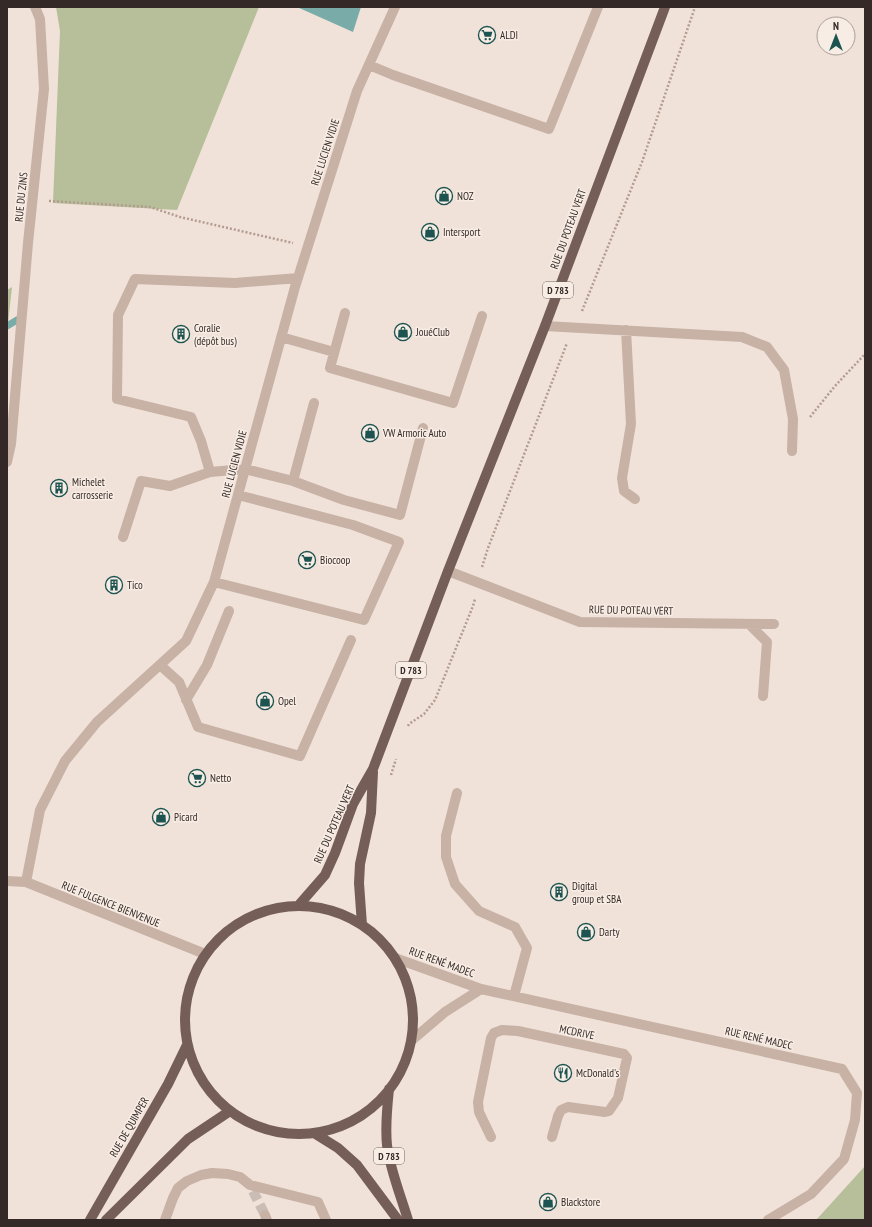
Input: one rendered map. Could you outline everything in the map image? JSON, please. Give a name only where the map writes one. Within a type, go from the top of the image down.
[{"type":"main road","name":"RUE DU POTEAU VERT","points":[[298,906],[325,875],[353,804],[373,769],[448,571],[545,326],[665,7]]},
{"type":"main road","name":"RUE DU POTEAU VERT","points":[[362,925],[359,883],[360,864],[371,813],[373,769]]},
{"type":"main road","points":[[298,906],[331,910],[362,925],[380,940],[394,958],[405,977],[411,998],[413,1019],[411,1041],[399,1074],[389,1089],[374,1105],[356,1118],[336,1128],[314,1133],[284,1133],[256,1125],[230,1111],[207,1088],[195,1068],[187,1045],[184,1021],[186,997],[194,975],[205,954],[223,934],[246,919],[271,909],[298,906]]},
{"type":"main road","name":"RUE DE QUIMPER","points":[[90,1220],[168,1084],[187,1045]]},
{"type":"main road","name":"D 783","points":[[389,1089],[386,1116],[389,1158],[408,1220]]},
{"type":"main road","points":[[106,1220],[188,1139],[230,1111]]},
{"type":"main road","name":"D 783","points":[[314,1133],[338,1148],[357,1165],[398,1220]]},
{"type":"street","name":"RUE DU ZINS","points":[[7,462],[11,444],[27,257],[44,89],[40,19],[35,7]]},
{"type":"street","name":"RUE LUCIEN VIDIE","points":[[26,882],[40,810],[65,761],[97,722],[186,641],[214,582],[307,247],[357,91],[395,7]]},
{"type":"street","points":[[369,65],[393,75],[549,129],[598,7]]},
{"type":"street","points":[[210,472],[201,441],[191,417],[116,399],[118,314],[134,279],[235,283],[298,278]]},
{"type":"street","points":[[345,313],[330,368],[454,402],[482,316]]},
{"type":"street","points":[[545,326],[742,336],[767,347],[784,370],[793,419],[792,451]]},
{"type":"street","points":[[626,330],[631,424],[622,478],[624,491],[635,499]]},
{"type":"street","points":[[281,337],[334,352]]},
{"type":"street","points":[[293,481],[314,403]]},
{"type":"street","points":[[123,538],[141,481],[170,486],[210,472],[245,469],[293,481],[344,500],[400,516],[423,428]]},
{"type":"street","points":[[214,582],[364,620],[399,542],[353,525],[238,495]]},
{"type":"street","name":"RUE DU POTEAU VERT","points":[[448,571],[580,622],[774,624]]},
{"type":"street","points":[[186,700],[207,666],[229,611]]},
{"type":"street","points":[[750,624],[768,642],[763,696]]},
{"type":"street","points":[[160,665],[179,682],[198,728],[300,756],[351,640]]},
{"type":"street","points":[[457,793],[446,836],[446,857],[456,884],[479,911],[515,927],[527,948],[514,996]]},
{"type":"street","name":"RUE FULGENCE BIENVENUE","points":[[7,881],[26,882],[205,954]]},
{"type":"street","name":"RUE RENÉ MADEC","points":[[394,958],[481,989],[842,1069],[857,1093],[855,1120],[844,1159],[811,1194],[768,1220]]},
{"type":"street","name":"RUE RENÉ MADEC","points":[[411,1041],[445,1012],[481,989]]},
{"type":"street","name":"MCDRIVE","points":[[491,1137],[479,1112],[478,1102],[491,1038],[494,1033],[502,1030],[518,1031],[624,1054],[627,1058],[618,1098],[609,1112],[568,1107],[561,1110],[552,1137]]},
{"type":"street","points":[[165,1220],[172,1198],[178,1188],[187,1181],[201,1175],[212,1173],[228,1174],[240,1177],[252,1188],[318,1202],[326,1220]]},
{"type":"path","points":[[406,730],[409,724],[424,714],[435,700],[474,606],[478,583],[488,548],[564,350],[642,162],[695,7]]},
{"type":"path","points":[[33,200],[150,207],[180,217],[307,247]]},
{"type":"path","points":[[792,438],[835,386],[865,354]]},
{"type":"path","points":[[390,777],[397,757]]},
{"type":"green space","points":[[56,7],[259,7],[177,210],[53,203],[60,31]]},
{"type":"green space","points":[[12,287],[7,333],[7,290]]},
{"type":"green space","points":[[865,1166],[865,1220],[815,1220],[817,1219]]},
{"type":"water","points":[[297,7],[361,7],[353,32]]},
{"type":"waterway","points":[[7,326],[17,320]]},
{"type":"tunnel","points":[[253,1191],[265,1215]]},
{"type":"place","name":"ALDI","points":[[487,35]]},
{"type":"place","name":"NOZ","points":[[444,196]]},
{"type":"place","name":"Intersport","points":[[430,232]]},
{"type":"place","name":"JouéClub","points":[[403,332]]},
{"type":"place","name":"Coralie (dépôt bus)","points":[[181,334]]},
{"type":"place","name":"VW Armoric Auto","points":[[370,433]]},
{"type":"place","name":"Michelet carrosserie","points":[[59,488]]},
{"type":"place","name":"Biocoop","points":[[307,560]]},
{"type":"place","name":"Tico","points":[[114,585]]},
{"type":"place","name":"Opel","points":[[265,701]]},
{"type":"place","name":"Netto","points":[[197,778]]},
{"type":"place","name":"Picard","points":[[161,817]]},
{"type":"place","name":"Digital group et SBA","points":[[559,892]]},
{"type":"place","name":"Darty","points":[[586,932]]},
{"type":"place","name":"McDonald's","points":[[563,1073]]},
{"type":"place","name":"Blackstore","points":[[548,1202]]}]
